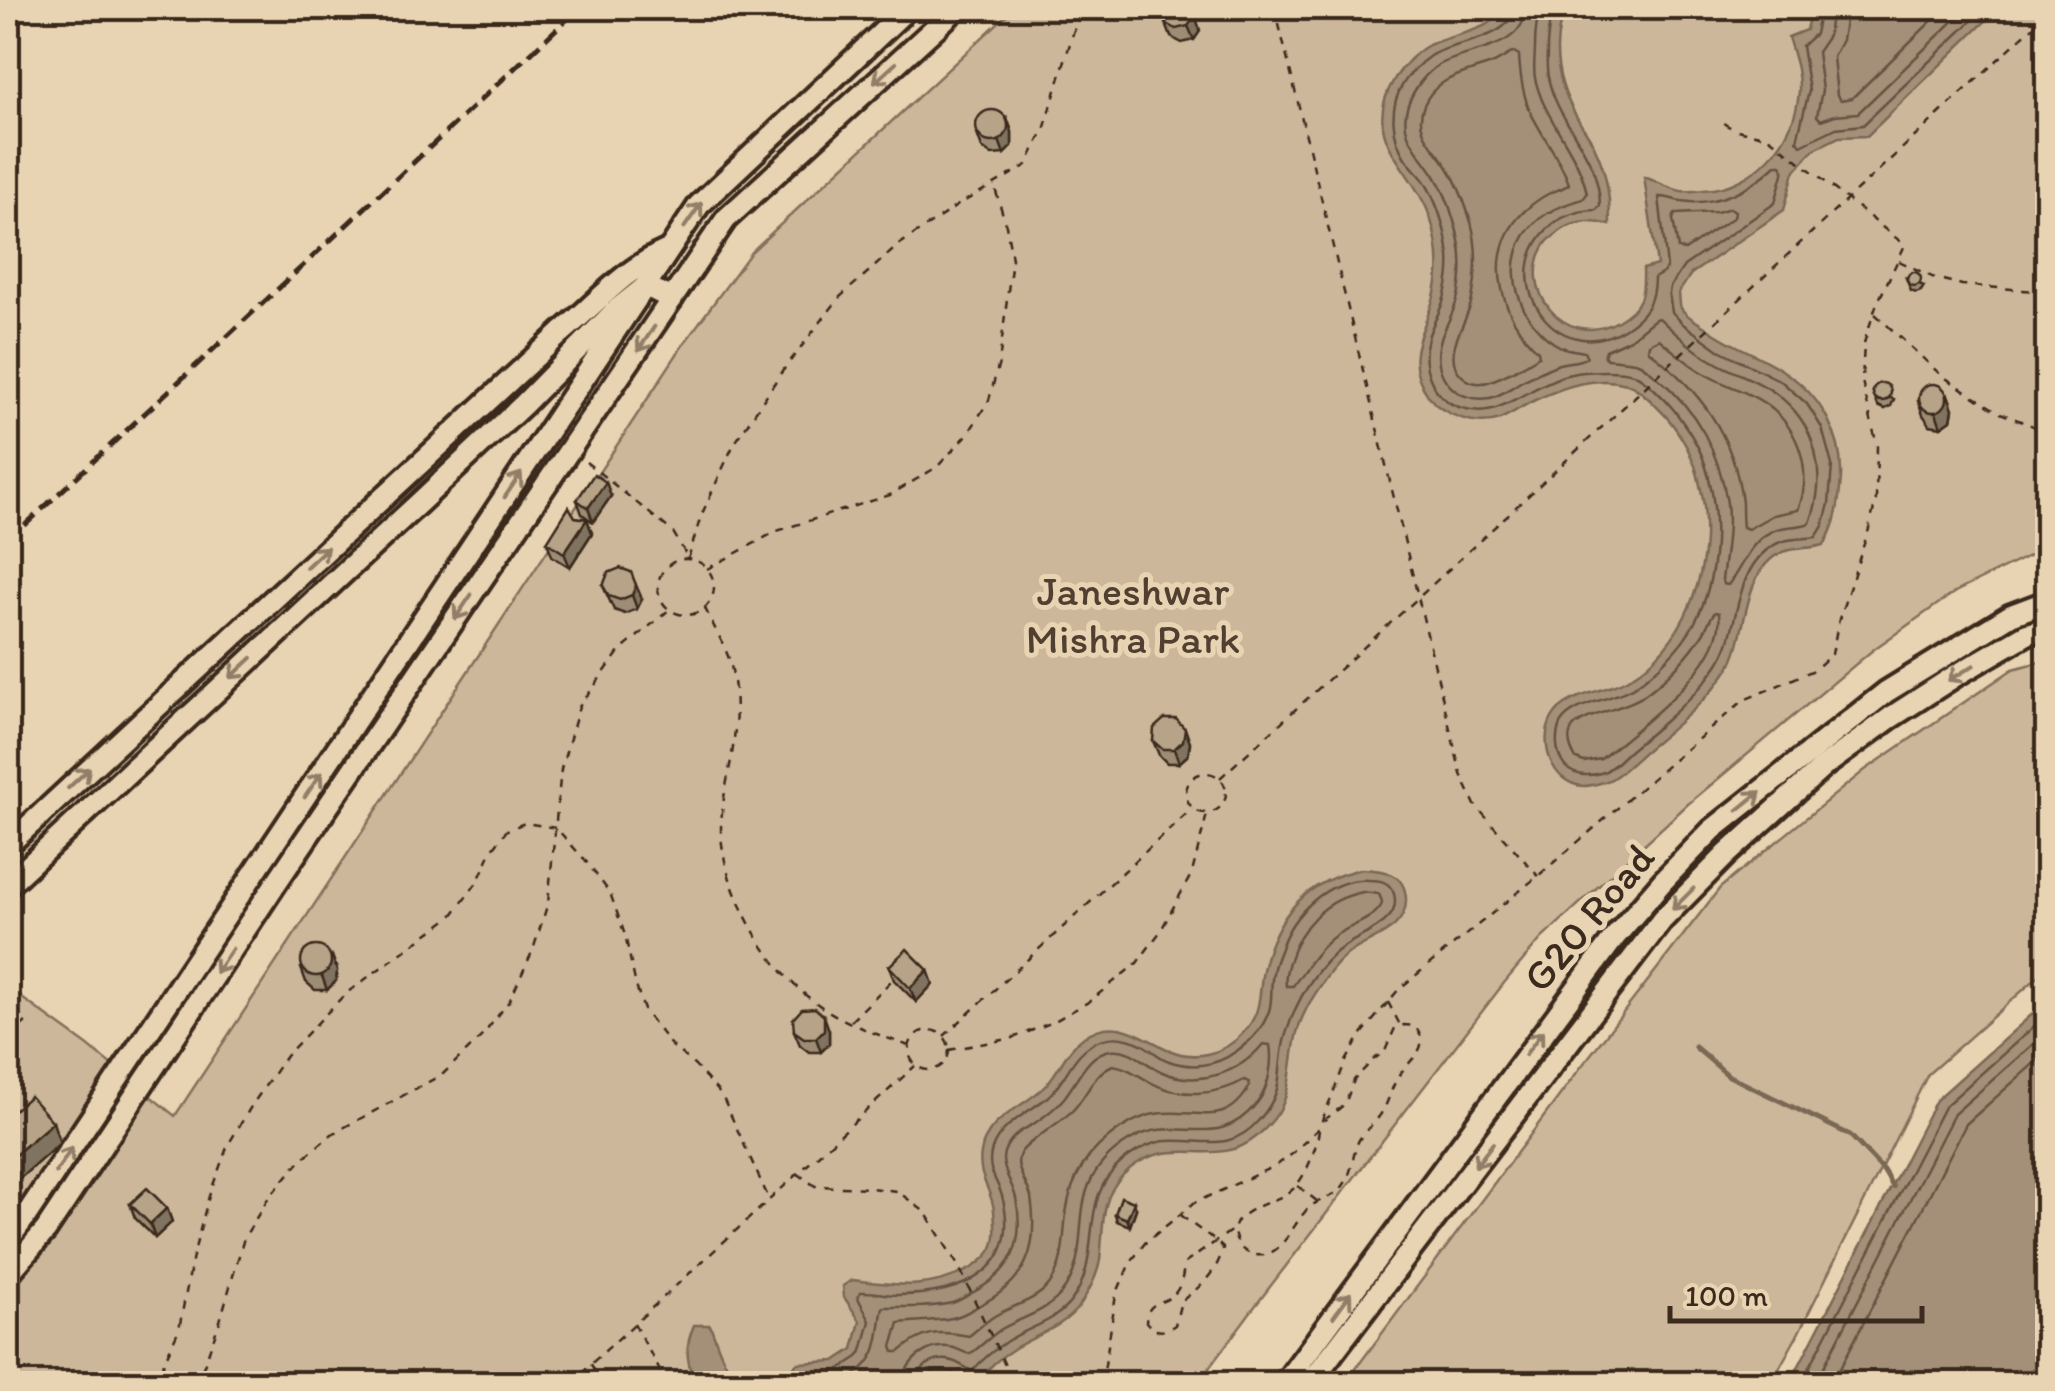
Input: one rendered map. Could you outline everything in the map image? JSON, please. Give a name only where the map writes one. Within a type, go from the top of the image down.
[{"type":"street","points":[[8,1240],[699,205],[908,8]]},
{"type":"street","points":[[8,1274],[46,1230],[726,219],[957,8]]},
{"type":"street","points":[[8,845],[634,270],[670,249],[697,262]]},
{"type":"street","points":[[646,286],[672,299]]},
{"type":"street","points":[[8,885],[524,404],[616,310],[646,286]]},
{"type":"street","name":"G20 Road","points":[[1284,1384],[1614,938],[1712,830],[1886,692],[2011,614],[2048,602]]},
{"type":"street","name":"G20 Road","points":[[1309,1384],[1662,920],[1823,767],[1955,676],[2027,634],[2048,628]]},
{"type":"street","points":[[1614,938],[1633,959]]},
{"type":"path","points":[[688,560],[701,516],[734,446],[781,374],[840,298],[900,244],[1027,164],[1045,127],[1084,8]]},
{"type":"path","points":[[1275,8],[1461,774],[1474,805],[1538,876]]},
{"type":"path","points":[[1640,8],[1644,15]]},
{"type":"path","points":[[1220,778],[2048,12]]},
{"type":"path","points":[[1180,1214],[1215,1241],[1223,1248],[1201,1288],[1182,1302],[1175,1325],[1158,1332],[1146,1322],[1147,1313],[1154,1304],[1174,1295],[1183,1277],[1184,1264],[1215,1241],[1233,1230],[1244,1215],[1286,1196],[1297,1186],[1317,1146],[1320,1125],[1345,1062],[1360,1035],[1399,988],[1538,876],[1744,700],[1814,670],[1832,654],[1876,500],[1877,446],[1862,381],[1864,343],[1904,245],[1771,139],[1732,130],[1722,122]]},
{"type":"path","points":[[708,569],[778,532],[890,495],[937,468],[968,434],[988,400],[999,363],[1012,258],[994,185]]},
{"type":"path","points":[[1898,260],[1932,277],[1962,285],[2048,292]]},
{"type":"path","points":[[1874,313],[1941,375],[1998,412],[2048,432]]},
{"type":"path","points":[[570,449],[674,532],[688,560]]},
{"type":"path","points":[[688,560],[708,569],[714,589],[705,608],[684,615],[670,609],[658,586],[668,566],[688,560]]},
{"type":"path","points":[[705,608],[728,657],[736,699],[722,830],[728,878],[773,961],[812,1000],[850,1022],[909,1046]]},
{"type":"path","points":[[197,1384],[244,1238],[269,1198],[301,1160],[332,1134],[442,1074],[484,1035],[510,1000],[548,904],[561,769],[580,707],[619,652],[670,609]]},
{"type":"path","points":[[1205,773],[1220,778],[1225,800],[1215,812],[1207,814],[1192,809],[1186,794],[1191,780],[1205,773]]},
{"type":"path","points":[[944,1036],[1192,809]]},
{"type":"path","points":[[950,1050],[1013,1038],[1054,1022],[1090,1001],[1137,963],[1160,932],[1192,873],[1207,814]]},
{"type":"path","points":[[154,1384],[180,1329],[197,1241],[228,1145],[286,1056],[345,994],[452,916],[478,881],[492,850],[507,830],[525,823],[556,828],[610,893],[644,1010],[670,1044],[722,1096],[769,1199]]},
{"type":"path","points":[[850,1022],[899,973]]},
{"type":"path","points":[[1388,1002],[1400,1026]]},
{"type":"path","points":[[8,1038],[26,1021]]},
{"type":"path","points":[[1102,1384],[1116,1295],[1130,1262],[1145,1243],[1194,1203],[1277,1165],[1292,1154],[1345,1104],[1354,1080],[1385,1051],[1395,1028],[1415,1026],[1421,1033],[1420,1050],[1398,1077],[1380,1116],[1360,1138],[1340,1190],[1308,1208],[1289,1238],[1262,1255],[1248,1253],[1238,1246],[1233,1230]]},
{"type":"path","points":[[924,1030],[944,1036],[950,1050],[944,1064],[930,1070],[915,1066],[909,1046],[924,1030]]},
{"type":"path","points":[[570,1384],[915,1066]]},
{"type":"path","points":[[797,1173],[815,1186],[897,1192],[925,1212],[959,1267],[1004,1362],[1008,1372],[998,1379],[1000,1384]]},
{"type":"path","points":[[1297,1186],[1318,1202]]},
{"type":"path","points":[[634,1324],[667,1384]]},
{"type":"path","points":[[591,1364],[601,1384]]},
{"type":"green space","name":"Janeshwar Mishra Park","points":[[1014,8],[2047,8],[2047,547],[1955,592],[1874,649],[1688,804],[1541,939],[1198,1383],[8,1383],[8,988],[175,1116],[683,345],[751,252]]},
{"type":"green space","points":[[2047,660],[2047,969],[1928,1074],[1771,1383],[1345,1383],[1720,888],[1865,770],[2013,669]]},
{"type":"green space","points":[[2047,1350],[2047,1383],[2023,1383]]},
{"type":"water","points":[[1506,8],[1565,8],[1558,37],[1558,66],[1565,94],[1602,167],[1610,225],[1583,222],[1559,232],[1547,242],[1539,259],[1537,277],[1541,294],[1563,321],[1579,328],[1598,328],[1632,311],[1642,293],[1643,269],[1657,265],[1644,177],[1681,191],[1723,187],[1756,170],[1781,143],[1790,127],[1799,91],[1788,37],[1806,30],[1811,8],[1999,8],[1867,136],[1839,137],[1813,150],[1794,172],[1784,210],[1691,274],[1679,292],[1681,307],[1689,316],[1786,373],[1819,405],[1834,432],[1841,462],[1837,513],[1824,545],[1783,552],[1762,570],[1750,597],[1734,656],[1711,692],[1621,772],[1607,781],[1586,786],[1563,778],[1551,761],[1547,739],[1552,718],[1566,703],[1628,679],[1665,646],[1679,626],[1698,581],[1705,532],[1704,507],[1695,467],[1682,439],[1665,415],[1631,386],[1603,381],[1580,384],[1546,395],[1500,419],[1482,422],[1443,410],[1420,382],[1416,356],[1435,292],[1438,253],[1429,214],[1385,134],[1385,99],[1398,73],[1420,51],[1481,27]]},
{"type":"water","points":[[1362,869],[1397,878],[1405,890],[1405,910],[1394,926],[1344,957],[1312,999],[1298,1030],[1286,1094],[1277,1115],[1240,1147],[1157,1155],[1123,1175],[1106,1204],[1096,1274],[1072,1314],[1004,1355],[976,1383],[962,1383],[954,1373],[935,1371],[923,1383],[767,1383],[782,1377],[798,1363],[835,1361],[853,1349],[860,1321],[844,1297],[843,1286],[852,1280],[898,1285],[940,1281],[970,1269],[985,1257],[994,1244],[995,1230],[993,1203],[981,1170],[984,1141],[998,1122],[1047,1084],[1078,1042],[1095,1031],[1116,1028],[1187,1055],[1208,1054],[1227,1046],[1254,1018],[1268,951],[1285,917],[1296,903],[1325,882]]},
{"type":"water","points":[[2047,1001],[2047,1350],[2023,1383],[1790,1383],[1936,1100]]},
{"type":"water","points":[[694,1325],[710,1325],[730,1369],[754,1383],[694,1383],[688,1354]]},
{"type":"building","points":[[1165,8],[1193,8],[1195,17],[1188,26],[1176,29],[1166,24],[1162,13]]},
{"type":"building","points":[[992,110],[1003,115],[1008,126],[1003,137],[992,142],[981,137],[976,126],[981,115]]},
{"type":"building","points":[[1914,272],[1921,279],[1914,286],[1907,279]]},
{"type":"building","points":[[1882,383],[1891,392],[1882,401],[1873,392]]},
{"type":"building","points":[[1933,384],[1943,388],[1947,398],[1943,408],[1933,412],[1923,408],[1919,398],[1923,388]]},
{"type":"building","points":[[594,474],[606,482],[588,508],[577,500]]},
{"type":"building","points":[[569,507],[575,517],[587,519],[564,553],[547,542]]},
{"type":"building","points":[[620,568],[631,572],[636,585],[632,595],[620,600],[609,596],[603,586],[608,573]]},
{"type":"building","points":[[1164,719],[1176,719],[1185,729],[1183,741],[1174,749],[1162,749],[1153,741],[1154,728]]},
{"type":"building","points":[[316,946],[327,950],[331,961],[327,972],[316,976],[305,972],[301,961],[305,950]]},
{"type":"building","points":[[907,949],[928,970],[910,988],[889,966]]},
{"type":"building","points":[[815,1008],[824,1016],[824,1030],[816,1038],[804,1038],[794,1031],[793,1019],[802,1009]]},
{"type":"building","points":[[30,1096],[53,1122],[8,1161],[8,1115]]},
{"type":"building","points":[[147,1188],[167,1208],[150,1224],[130,1204]]},
{"type":"building","points":[[1121,1197],[1134,1202],[1127,1219],[1115,1214]]},
{"type":"building","points":[[214,1374],[225,1377],[229,1384],[202,1384]]},
{"type":"waterway","points":[[1695,1047],[1729,1076],[1850,1135],[1883,1170],[1893,1187]]},
{"type":"railway","points":[[8,541],[579,8]]}]
